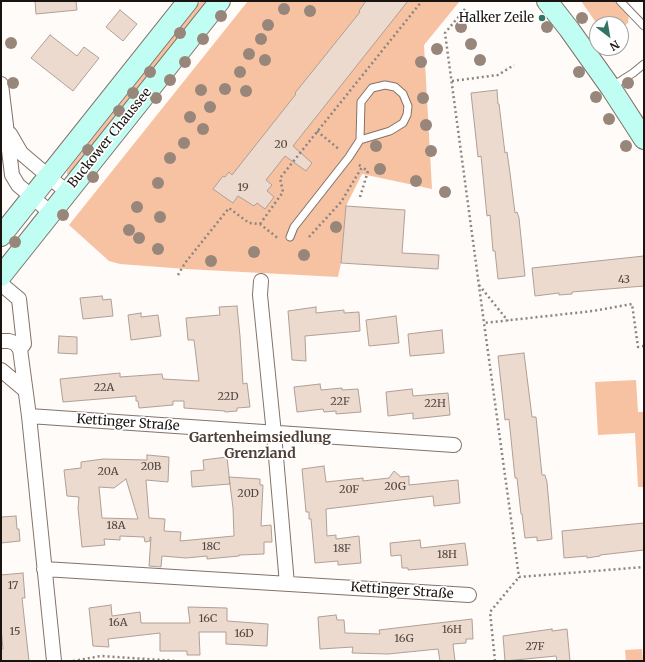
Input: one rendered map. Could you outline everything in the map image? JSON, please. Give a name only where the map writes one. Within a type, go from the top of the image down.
[{"type":"main road","name":"Buckower Chaussee","points":[[1,236],[188,1]]},
{"type":"main road","name":"Buckower Chaussee","points":[[1,276],[220,1]]},
{"type":"main road","points":[[547,1],[611,88],[644,139]]},
{"type":"street","points":[[1,84],[12,175],[16,183],[51,213]]},
{"type":"street","points":[[6,126],[21,153],[67,192]]},
{"type":"street","points":[[261,281],[260,296],[287,584]]},
{"type":"street","points":[[1,284],[20,299],[24,344],[20,349]]},
{"type":"street","points":[[1,341],[15,343],[20,349],[29,416],[54,661]]},
{"type":"street","points":[[1,370],[25,390]]},
{"type":"street","name":"Kettinger Straße","points":[[29,416],[274,434],[454,445]]},
{"type":"street","name":"Kettinger Straße","points":[[44,569],[469,595]]},
{"type":"lane","points":[[620,1],[644,26]]},
{"type":"lane","points":[[611,88],[644,64]]},
{"type":"lane","points":[[290,237],[294,227],[349,157],[360,140],[361,102],[372,88],[385,85],[395,86],[403,94],[408,106],[407,115],[403,123],[390,131],[360,140]]},
{"type":"path","points":[[260,224],[283,192],[280,178],[422,1]]},
{"type":"path","points":[[465,9],[446,34],[519,577]]},
{"type":"path","points":[[452,81],[498,75],[514,65]]},
{"type":"path","points":[[360,197],[368,171],[362,167]]},
{"type":"path","points":[[178,275],[185,263],[229,208],[249,222],[260,224],[280,240]]},
{"type":"path","points":[[479,284],[508,321]]},
{"type":"path","points":[[484,323],[593,311],[632,304],[638,347],[644,346]]},
{"type":"path","points":[[495,661],[490,612],[519,577],[644,567]]},
{"type":"path","points":[[73,661],[101,656],[177,661]]},
{"type":"shaded area","points":[[201,1],[211,1],[70,175],[67,174],[67,171]]},
{"type":"shaded area","points":[[248,1],[460,1],[424,45],[432,189],[362,174],[346,206],[341,263],[338,277],[186,269],[120,264],[109,261],[69,225]]},
{"type":"shaded area","points":[[581,1],[617,1],[629,13],[629,16],[591,16]]},
{"type":"shaded area","points":[[636,380],[638,412],[644,412],[644,487],[638,487],[635,433],[598,435],[595,382]]},
{"type":"shaded area","points":[[642,649],[643,661],[626,661],[625,650]]},
{"type":"building","points":[[35,1],[76,1],[77,10],[36,14]]},
{"type":"building","points":[[366,1],[408,1],[293,146],[312,163],[306,171],[285,156],[266,180],[272,185],[267,191],[274,197],[265,209],[257,203],[254,206],[238,196],[233,203],[213,189],[223,176],[225,177],[229,172],[232,175],[360,12],[359,11]]},
{"type":"building","points":[[120,10],[137,24],[123,41],[106,27]]},
{"type":"building","points":[[50,35],[77,56],[84,47],[99,58],[73,91],[31,58]]},
{"type":"building","points":[[497,90],[505,153],[507,152],[515,213],[517,212],[519,218],[525,276],[498,279],[495,251],[493,251],[490,215],[487,216],[481,156],[478,157],[471,93]]},
{"type":"building","points":[[346,206],[405,210],[402,253],[439,255],[438,269],[341,263]]},
{"type":"building","points":[[644,256],[644,286],[572,292],[572,294],[559,295],[559,293],[535,296],[532,268]]},
{"type":"building","points":[[102,296],[103,300],[111,299],[113,316],[83,319],[80,298]]},
{"type":"building","points":[[237,306],[243,384],[247,383],[250,407],[237,408],[237,411],[225,412],[184,408],[184,401],[173,401],[173,405],[139,408],[138,401],[136,401],[136,396],[63,402],[60,379],[120,373],[120,377],[162,374],[163,379],[199,381],[194,340],[188,340],[186,318],[220,315],[219,307]]},
{"type":"building","points":[[316,307],[316,313],[344,310],[344,313],[359,312],[360,331],[305,336],[306,361],[292,360],[288,311]]},
{"type":"building","points":[[141,313],[141,317],[158,315],[161,336],[131,340],[128,315]]},
{"type":"building","points":[[396,316],[399,343],[369,346],[366,320]]},
{"type":"building","points":[[442,330],[444,353],[410,356],[408,334]]},
{"type":"building","points":[[59,336],[77,337],[77,354],[58,353]]},
{"type":"building","points":[[524,353],[532,417],[536,417],[542,475],[545,475],[547,482],[552,539],[537,541],[537,537],[525,538],[517,478],[515,478],[509,419],[505,420],[498,356]]},
{"type":"building","points":[[320,384],[321,390],[342,388],[342,390],[358,389],[361,412],[336,414],[336,411],[324,412],[323,409],[297,412],[294,387]]},
{"type":"building","points":[[412,389],[413,396],[448,393],[450,415],[413,419],[413,413],[388,416],[386,392]]},
{"type":"building","points":[[147,455],[169,457],[168,482],[146,480],[149,518],[165,519],[164,531],[181,532],[180,541],[234,536],[233,508],[229,477],[260,479],[260,485],[263,485],[261,526],[271,525],[272,542],[264,542],[264,554],[207,559],[207,556],[186,558],[162,556],[161,567],[149,566],[151,537],[150,541],[145,542],[144,537],[120,536],[120,540],[104,539],[105,545],[82,547],[78,508],[79,497],[67,496],[64,470],[81,468],[81,462],[103,459],[147,460]],"holes":[[[126,479],[138,519],[102,518],[99,487],[114,488]]]},
{"type":"building","points":[[227,457],[230,484],[192,487],[191,471],[204,470],[203,460]]},
{"type":"building","points":[[324,466],[326,482],[363,478],[363,481],[389,478],[394,471],[401,477],[409,476],[409,485],[458,480],[460,503],[434,506],[433,496],[326,509],[327,536],[336,535],[336,539],[359,536],[361,563],[338,565],[338,561],[315,563],[311,519],[309,519],[309,512],[306,512],[302,469]]},
{"type":"building","points":[[16,516],[20,541],[1,543],[1,517]]},
{"type":"building","points":[[644,523],[644,550],[587,558],[587,556],[564,558],[562,531]]},
{"type":"building","points":[[420,540],[421,548],[465,543],[468,565],[408,570],[408,568],[402,568],[401,555],[391,556],[390,543]]},
{"type":"building","points":[[23,573],[25,598],[22,598],[29,661],[1,661],[1,649],[3,649],[1,628],[1,575]]},
{"type":"building","points":[[111,605],[112,616],[140,612],[141,623],[190,623],[188,607],[227,608],[227,621],[268,624],[267,646],[226,644],[226,632],[199,632],[200,655],[187,655],[187,651],[160,651],[160,633],[108,639],[109,647],[93,646],[89,608]]},
{"type":"building","points":[[336,615],[337,620],[344,620],[345,633],[380,634],[379,630],[472,619],[473,639],[466,639],[466,643],[453,644],[455,661],[440,661],[438,649],[388,654],[352,653],[353,647],[320,649],[318,617]]},
{"type":"building","points":[[552,629],[552,631],[567,629],[570,661],[557,661],[556,656],[505,661],[503,636]]},
{"type":"place","name":"Halker Zeile","points":[[542,18]]},
{"type":"district","name":"Gartenheimsiedlung Grenzland","points":[[260,446]]}]
